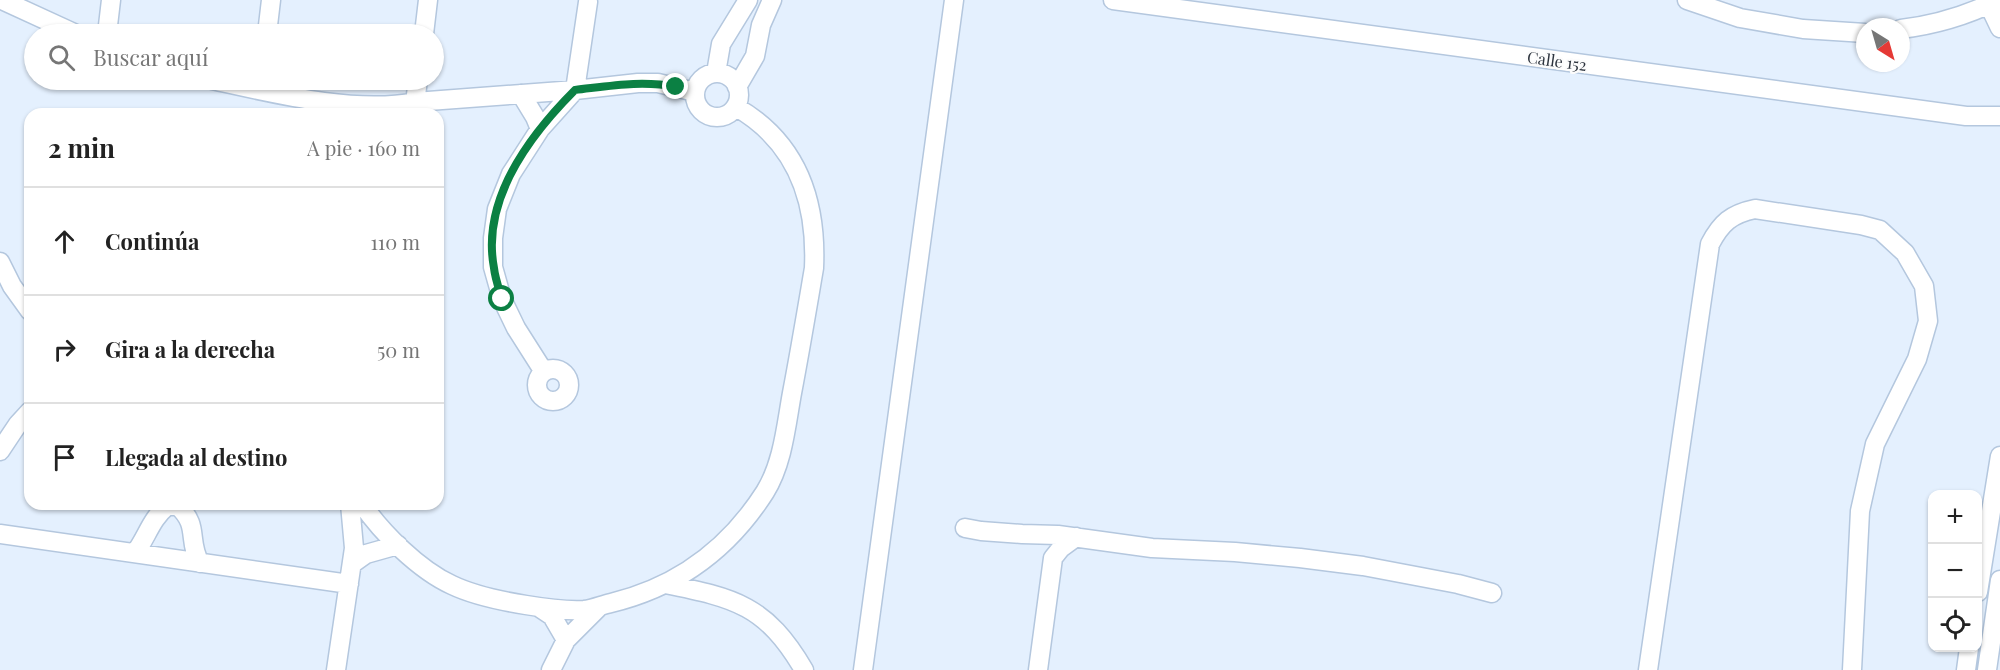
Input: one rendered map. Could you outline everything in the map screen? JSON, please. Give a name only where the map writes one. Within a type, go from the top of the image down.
[{"type":"street","points":[[2,0],[54,24]]},
{"type":"street","points":[[108,24],[111,0]]},
{"type":"street","points":[[268,24],[271,0]]},
{"type":"street","points":[[425,24],[428,0]]},
{"type":"street","points":[[716,73],[721,44],[748,0]]},
{"type":"street","points":[[737,87],[755,56],[761,25],[772,0]]},
{"type":"street","points":[[863,670],[954,0]]},
{"type":"street","name":"Calle 152","points":[[1113,0],[1966,116],[2000,116]]},
{"type":"street","points":[[1687,0],[1740,18],[1803,29],[1856,32]]},
{"type":"street","points":[[544,372],[502,299],[493,267],[493,238],[497,210],[511,174],[540,129],[575,90],[588,1]]},
{"type":"street","points":[[1910,28],[1955,17],[1993,2],[2000,28]]},
{"type":"street","points":[[716,73],[729,76],[737,87],[739,94],[736,108],[722,117],[708,116],[697,106],[694,92],[702,79],[716,73]]},
{"type":"street","points":[[393,108],[415,102],[638,83],[658,83],[694,92]]},
{"type":"street","points":[[281,90],[319,100],[373,108]]},
{"type":"street","points":[[415,102],[417,90]]},
{"type":"street","points":[[521,94],[540,129]]},
{"type":"street","points":[[319,100],[326,108]]},
{"type":"street","points":[[367,510],[413,559],[451,585],[495,600],[540,608],[584,610],[625,600],[679,578],[711,554],[747,517],[766,490],[782,450],[814,268],[815,240],[812,214],[797,169],[783,147],[768,130],[736,108]]},
{"type":"street","points":[[1648,670],[1710,244],[1719,228],[1739,213],[1755,209],[1880,230],[1905,253],[1924,286],[1928,321],[1926,330],[1917,359],[1875,444],[1860,511],[1852,670]]},
{"type":"street","points":[[0,262],[12,286],[24,303]]},
{"type":"street","points":[[0,451],[24,418]]},
{"type":"street","points":[[1982,566],[1997,488],[2000,456]]},
{"type":"street","points":[[135,553],[156,515],[162,510]]},
{"type":"street","points":[[182,510],[188,515],[193,527],[193,544],[200,563]]},
{"type":"street","points":[[336,670],[354,548],[351,510]]},
{"type":"street","points":[[965,528],[1058,535],[1152,548],[1235,552],[1363,566],[1458,584],[1492,593]]},
{"type":"street","points":[[0,534],[349,584]]},
{"type":"street","points":[[1035,535],[1053,558]]},
{"type":"street","points":[[1038,670],[1053,558],[1061,548],[1076,537]]},
{"type":"street","points":[[352,564],[366,554],[398,545]]},
{"type":"street","points":[[711,554],[708,574],[711,583],[726,598]]},
{"type":"street","points":[[1987,670],[2000,580]]},
{"type":"street","points":[[665,584],[712,594],[746,606],[770,625],[792,650],[804,670]]},
{"type":"street","points":[[551,670],[566,640],[600,606]]},
{"type":"street","points":[[540,608],[552,616],[566,640]]},
{"type":"street","points":[[1966,670],[1968,652]]},
{"type":"route","points":[[502,299],[493,267],[493,238],[497,210],[511,174],[540,129],[575,90],[638,83],[658,83],[676,87]]}]
